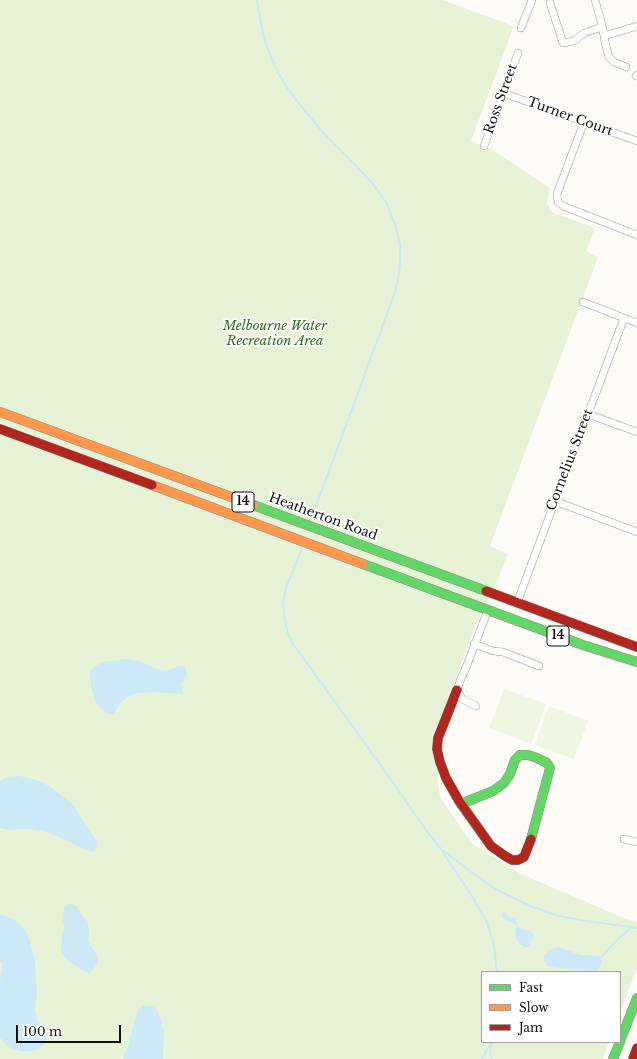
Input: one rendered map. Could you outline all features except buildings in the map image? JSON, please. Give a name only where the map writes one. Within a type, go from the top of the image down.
[{"type":"main road","name":"Heatherton Road","points":[[0,412],[637,647]]},
{"type":"main road","name":"14","points":[[0,429],[583,645],[637,662]]},
{"type":"main road","points":[[488,610],[494,594]]},
{"type":"main road","points":[[512,618],[517,603]]},
{"type":"main road","points":[[457,690],[438,738],[437,749],[440,762],[446,778],[461,804],[491,846],[512,860],[518,860],[524,857],[530,843],[550,768],[547,763],[537,758],[528,755],[520,755],[515,760],[510,774],[504,783],[493,791],[461,804]]},
{"type":"main road","points":[[621,1039],[637,998]]},
{"type":"main road","points":[[613,1059],[620,1043]]},
{"type":"main road","points":[[633,1059],[637,1048]]},
{"type":"street","points":[[521,28],[532,0]]},
{"type":"street","points":[[595,0],[609,56],[614,62],[626,67]]},
{"type":"street","points":[[550,3],[563,43],[574,41],[584,33],[602,27]]},
{"type":"street","points":[[604,36],[637,26]]},
{"type":"street","name":"Ross Street","points":[[484,146],[518,53]]},
{"type":"street","name":"Turner Court","points":[[503,93],[637,141]]},
{"type":"street","points":[[584,122],[557,194],[558,202],[562,206],[637,235]]},
{"type":"street","points":[[582,302],[637,323]]},
{"type":"street","name":"Cornelius Street","points":[[517,603],[624,318]]},
{"type":"street","points":[[588,414],[637,432]]},
{"type":"street","points":[[555,501],[637,532]]},
{"type":"street","points":[[476,706],[462,699],[457,690],[488,610]]},
{"type":"street","points":[[474,644],[493,651],[503,652],[539,666]]},
{"type":"street","points":[[624,839],[637,842]]},
{"type":"green space","name":"Melbourne Water Recreation Area","points":[[0,0],[442,0],[514,26],[471,141],[491,149],[550,188],[547,203],[550,210],[554,213],[595,228],[586,251],[598,257],[490,546],[508,554],[494,588],[475,626],[433,743],[440,797],[471,843],[521,874],[626,919],[637,922],[637,968],[621,1010],[621,971],[481,971],[481,1043],[609,1043],[603,1059],[0,1059]]},
{"type":"green space","points":[[504,689],[546,704],[531,744],[489,728]]},
{"type":"green space","points":[[549,706],[588,721],[574,759],[535,745]]},
{"type":"water","points":[[128,659],[142,662],[156,669],[166,671],[179,666],[184,666],[187,674],[180,684],[184,694],[153,692],[138,693],[127,697],[122,701],[115,713],[112,715],[104,712],[96,703],[91,686],[90,672],[95,666],[103,662]]},
{"type":"water","points":[[17,776],[39,781],[49,786],[71,803],[96,841],[97,846],[94,852],[50,833],[26,829],[9,830],[0,828],[0,781],[7,777]]},
{"type":"water","points":[[71,904],[77,907],[87,920],[89,930],[88,941],[98,957],[95,967],[90,973],[85,972],[70,962],[65,958],[61,951],[62,938],[65,928],[63,921],[64,908]]},
{"type":"water","points":[[503,911],[509,917],[515,918],[517,926],[522,930],[531,931],[534,936],[528,947],[524,947],[518,942],[515,937],[516,926],[504,919],[501,915],[503,914]]},
{"type":"water","points":[[0,914],[18,922],[25,930],[35,960],[37,993],[35,1010],[38,1021],[45,1030],[47,1036],[44,1045],[33,1051],[21,1051],[10,1048],[0,1038],[0,981],[2,963],[0,961]]},
{"type":"water","points":[[559,947],[580,955],[600,956],[602,960],[601,964],[598,970],[589,971],[548,966],[544,961],[544,956],[547,954],[549,949]]},
{"type":"water","points":[[143,1006],[151,1006],[157,1009],[164,1032],[163,1059],[123,1059],[138,1010]]},
{"type":"waterway","points":[[257,0],[264,39],[276,69],[287,88],[328,138],[373,184],[387,204],[396,227],[400,245],[398,280],[393,298],[312,517]]},
{"type":"waterway","points":[[302,548],[286,588],[283,603],[285,621],[293,644],[441,849],[499,891],[533,907],[555,915],[637,928]]},
{"type":"waterway","points":[[442,851],[486,920],[494,945],[497,971]]},
{"type":"waterway","points":[[601,957],[631,928]]},
{"type":"waterway","points":[[482,1059],[491,1043]]},
{"type":"waterway","points":[[491,1044],[490,1054],[492,1059]]},
{"type":"traffic: fast","points":[[253,505],[486,591]]},
{"type":"traffic: fast","points":[[363,564],[583,645],[637,662]]},
{"type":"traffic: fast","points":[[461,804],[493,791],[504,783],[510,774],[515,760],[520,755],[528,755],[537,758],[547,763],[550,768],[531,839]]},
{"type":"traffic: fast","points":[[621,1038],[637,998]]},
{"type":"traffic: fast","points":[[613,1059],[620,1043]]},
{"type":"traffic: slow","points":[[0,412],[253,505]]},
{"type":"traffic: slow","points":[[152,485],[363,564]]},
{"type":"traffic: jam","points":[[0,429],[152,485]]},
{"type":"traffic: jam","points":[[486,591],[637,647]]},
{"type":"traffic: jam","points":[[457,690],[438,738],[437,749],[446,778],[459,801],[491,846],[512,860],[518,860],[524,857],[531,839]]},
{"type":"traffic: jam","points":[[633,1059],[637,1048]]}]
